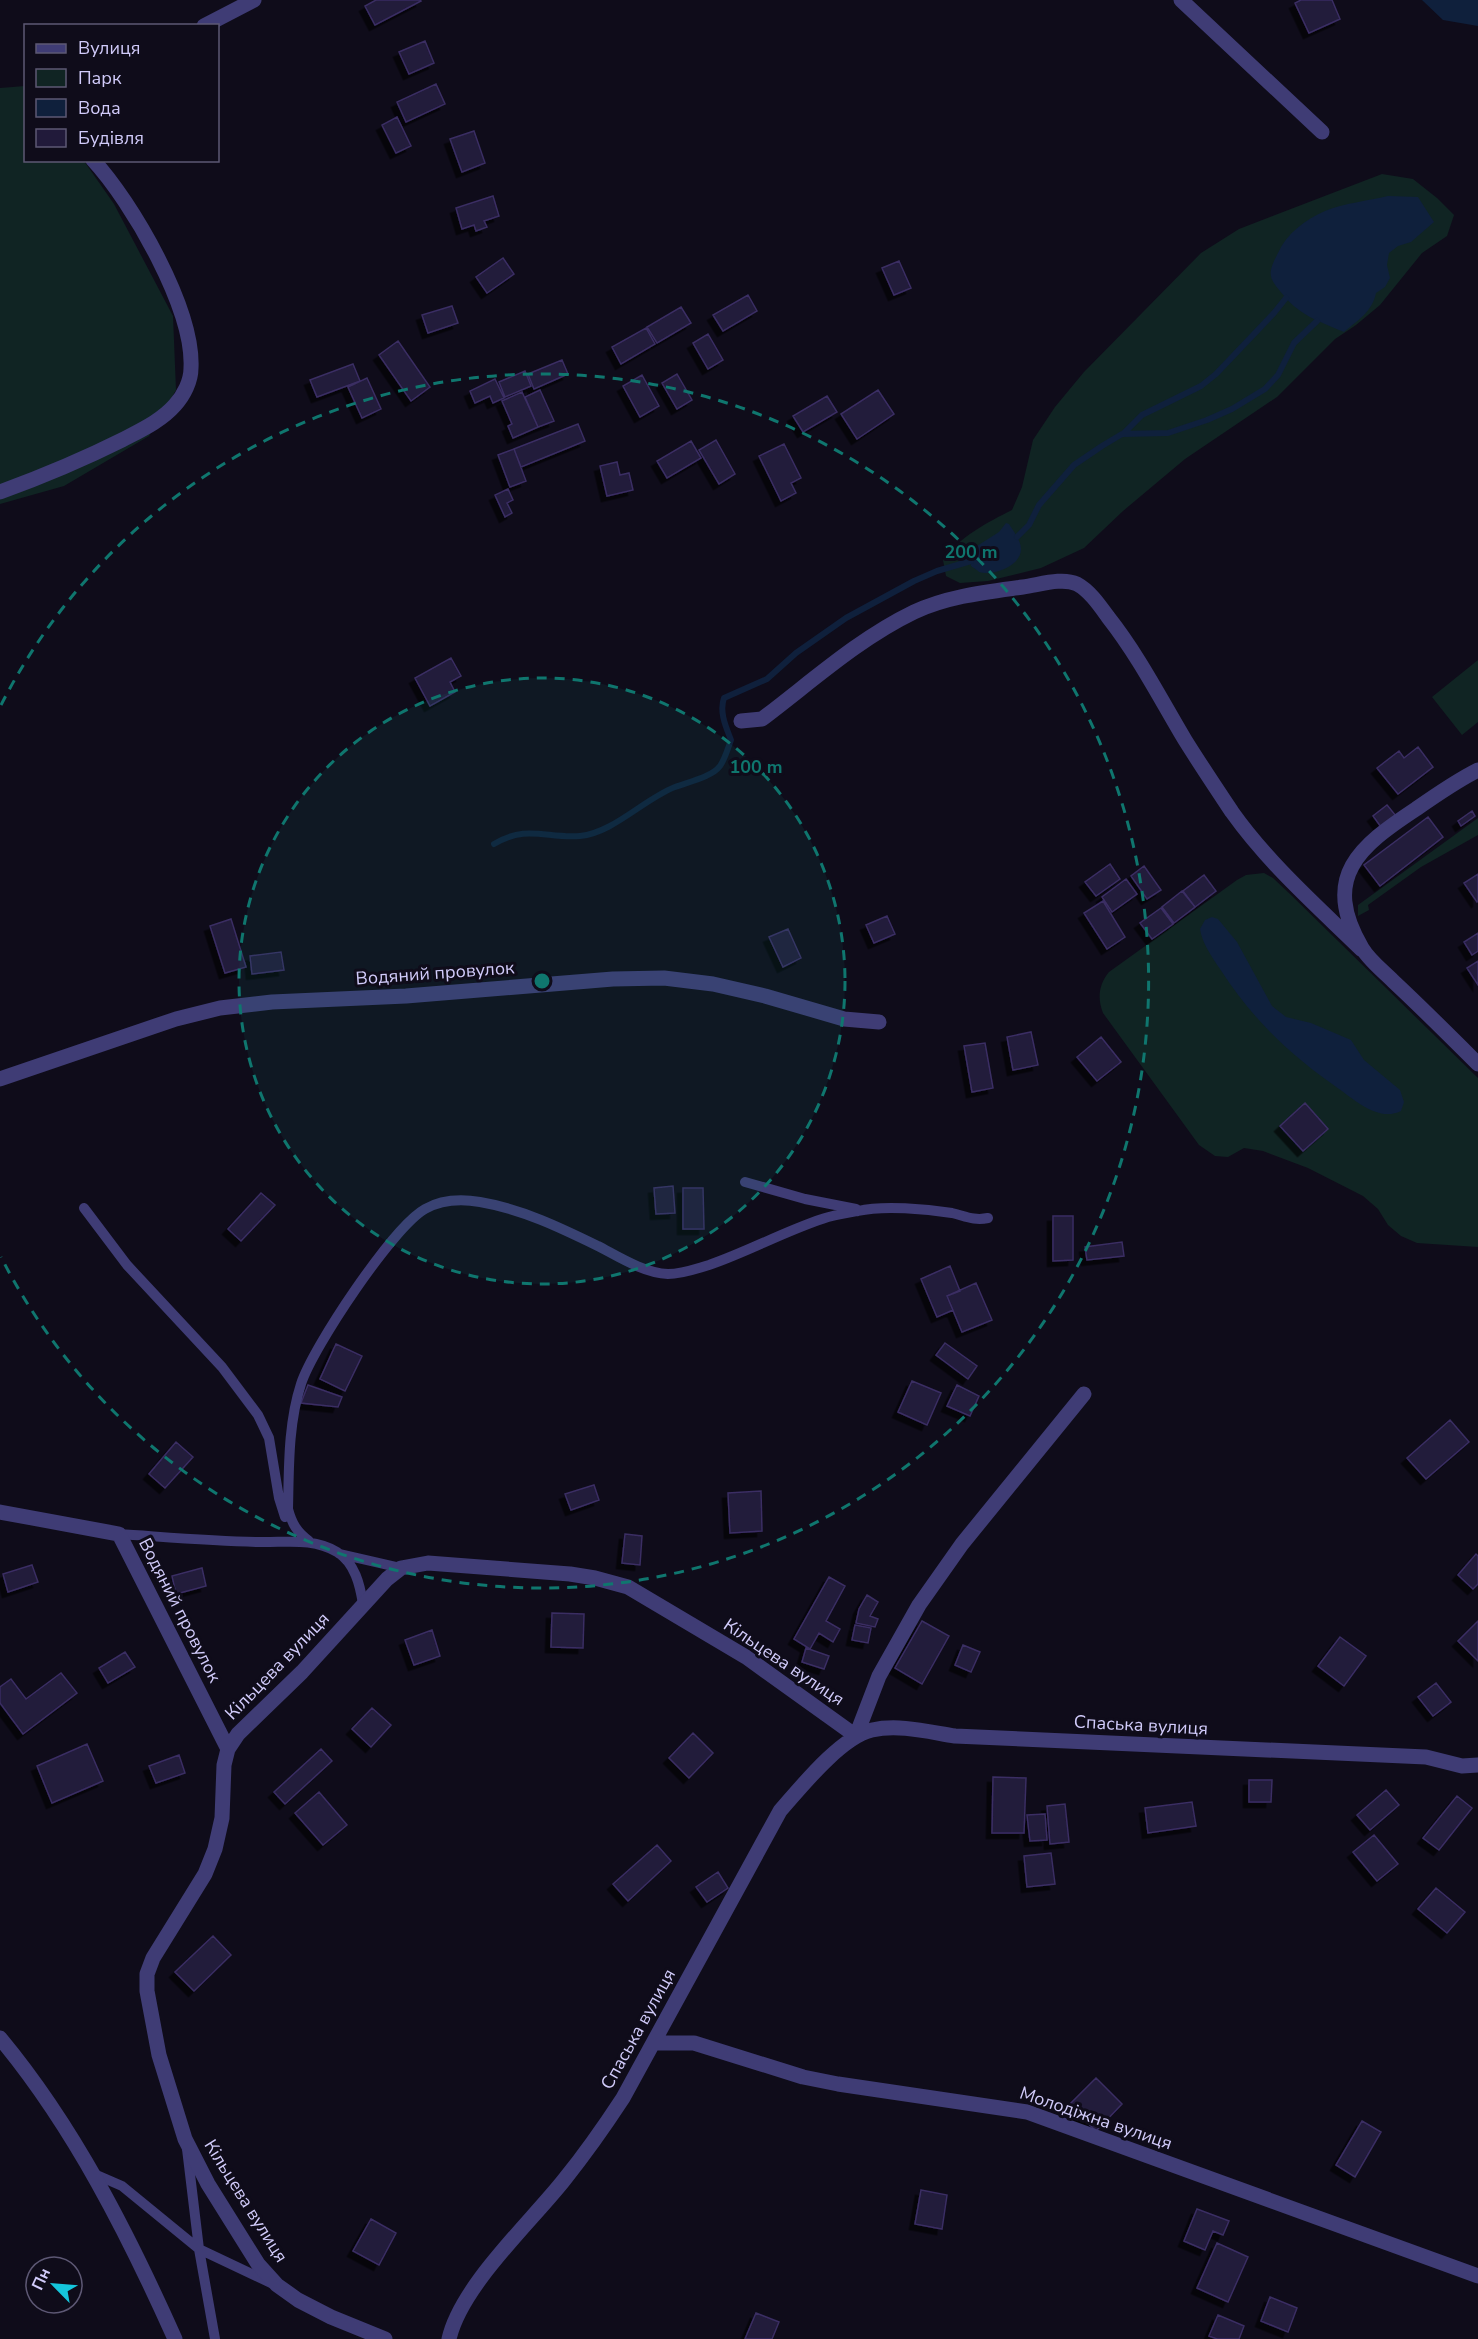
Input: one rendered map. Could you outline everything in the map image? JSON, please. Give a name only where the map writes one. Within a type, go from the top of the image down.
[{"type":"street","points":[[208,24],[254,0]]},
{"type":"street","points":[[1181,0],[1322,132]]},
{"type":"street","points":[[0,492],[92,455],[148,426],[170,410],[187,386],[191,368],[189,345],[183,316],[172,286],[128,206],[108,176],[95,162]]},
{"type":"street","points":[[741,722],[762,719],[873,636],[914,612],[955,598],[993,591],[1060,581],[1076,584],[1093,598],[1118,629],[1162,698],[1185,740],[1233,813],[1256,843],[1478,1064]]},
{"type":"street","points":[[1362,950],[1349,920],[1345,900],[1347,880],[1354,860],[1367,844],[1386,830],[1478,770]]},
{"type":"street","name":"Водяний провулок","points":[[0,1079],[176,1019],[220,1008],[272,1002],[406,996],[613,979],[664,978],[713,984],[765,996],[844,1019],[879,1022]]},
{"type":"street","name":"Спаська вулиця","points":[[856,1736],[879,1676],[919,1605],[962,1544],[1084,1394]]},
{"type":"street","name":"Водяний провулок","points":[[0,1512],[119,1534],[228,1749]]},
{"type":"street","name":"Кільцева вулиця","points":[[385,2339],[297,2300],[277,2285],[258,2264],[208,2184],[185,2139],[156,2044],[149,2011],[147,1974],[161,1942],[205,1874],[215,1849],[222,1818],[224,1766],[228,1749],[238,1734],[302,1672],[387,1579],[401,1568],[428,1563],[570,1574],[628,1587],[746,1657],[856,1736]]},
{"type":"street","name":"Спаська вулиця","points":[[449,2339],[460,2311],[491,2265],[564,2181],[623,2098],[780,1811],[803,1784],[856,1736],[873,1730],[898,1728],[955,1736],[1426,1757],[1462,1766],[1478,1765]]},
{"type":"street","points":[[0,2038],[26,2070],[92,2172],[155,2294],[175,2339]]},
{"type":"street","name":"Молодіжна вулиця","points":[[654,2043],[694,2043],[803,2077],[1027,2112],[1478,2276]]},
{"type":"lane","points":[[745,1182],[806,1199],[862,1210]]},
{"type":"lane","points":[[297,1533],[288,1509],[289,1467],[293,1422],[302,1382],[310,1363],[366,1273],[411,1220],[423,1210],[449,1201],[464,1200],[514,1210],[552,1225],[635,1265],[666,1274],[684,1273],[823,1219],[862,1210],[918,1209],[953,1213],[976,1220],[988,1218]]},
{"type":"lane","points":[[84,1208],[127,1265],[222,1367],[258,1414],[269,1438],[279,1498],[289,1525],[309,1541],[326,1546],[340,1554],[401,1568]]},
{"type":"lane","points":[[119,1534],[258,1543],[309,1541]]},
{"type":"lane","points":[[340,1554],[356,1575],[361,1588],[363,1604]]},
{"type":"lane","points":[[185,2139],[199,2249],[215,2339]]},
{"type":"lane","points":[[92,2172],[122,2186],[199,2249],[277,2285]]},
{"type":"green space","points":[[24,86],[24,162],[85,162],[114,204],[173,316],[176,390],[149,436],[64,486],[0,504],[0,88]]},
{"type":"green space","points":[[1382,174],[1413,179],[1454,215],[1447,236],[1422,253],[1380,305],[1335,339],[1277,397],[1185,459],[1123,511],[1084,548],[1041,568],[988,581],[960,583],[946,576],[943,560],[957,544],[974,531],[1012,510],[1022,487],[1033,440],[1055,407],[1084,372],[1201,253],[1239,229]]},
{"type":"green space","points":[[1478,660],[1478,722],[1462,735],[1432,697]]},
{"type":"green space","points":[[1478,818],[1478,835],[1421,867],[1368,905],[1369,910],[1358,916],[1358,905]]},
{"type":"green space","points":[[1264,873],[1290,894],[1478,1078],[1478,1247],[1417,1243],[1401,1236],[1388,1225],[1378,1209],[1363,1196],[1308,1168],[1263,1151],[1244,1148],[1228,1157],[1215,1156],[1199,1145],[1103,1013],[1100,991],[1109,972],[1237,880],[1246,875]]},
{"type":"water","points":[[1422,0],[1478,0],[1478,26],[1443,20]]},
{"type":"water","points":[[1388,196],[1418,197],[1434,222],[1411,242],[1398,246],[1389,253],[1387,265],[1390,278],[1385,287],[1376,293],[1364,315],[1344,332],[1312,318],[1291,304],[1275,285],[1271,272],[1282,246],[1292,233],[1310,219],[1332,208]]},
{"type":"water","points":[[1006,523],[1009,524],[1020,542],[1020,555],[1012,565],[999,571],[979,572],[971,566],[971,555],[977,546],[999,532]]},
{"type":"water","points":[[1212,917],[1218,919],[1237,942],[1272,1006],[1286,1017],[1311,1023],[1351,1040],[1364,1060],[1400,1090],[1404,1102],[1401,1111],[1384,1114],[1368,1109],[1304,1063],[1273,1035],[1233,987],[1208,950],[1200,929],[1205,920]]},
{"type":"building","points":[[376,0],[421,1],[375,25],[365,6]]},
{"type":"building","points":[[1301,0],[1332,0],[1340,19],[1309,33],[1295,3]]},
{"type":"building","points":[[425,41],[434,63],[409,74],[399,52]]},
{"type":"building","points":[[436,84],[445,104],[406,122],[397,102]]},
{"type":"building","points":[[397,117],[411,146],[396,153],[382,125]]},
{"type":"building","points":[[474,131],[485,163],[462,172],[450,139]]},
{"type":"building","points":[[493,196],[499,216],[484,221],[487,227],[476,231],[474,225],[462,229],[456,208]]},
{"type":"building","points":[[503,258],[514,274],[487,293],[476,277]]},
{"type":"building","points":[[899,261],[911,288],[894,295],[882,268]]},
{"type":"building","points":[[748,295],[757,311],[723,331],[713,315]]},
{"type":"building","points":[[452,306],[458,323],[428,333],[422,315]]},
{"type":"building","points":[[681,307],[691,323],[657,343],[647,327]]},
{"type":"building","points":[[646,328],[655,344],[621,364],[612,347]]},
{"type":"building","points":[[708,334],[723,360],[708,369],[693,343]]},
{"type":"building","points":[[398,341],[430,387],[411,401],[379,355]]},
{"type":"building","points":[[562,360],[568,374],[534,389],[528,374]]},
{"type":"building","points":[[353,364],[360,381],[317,397],[310,380]]},
{"type":"building","points":[[525,371],[531,386],[505,397],[499,382]]},
{"type":"building","points":[[677,374],[692,400],[677,409],[662,383]]},
{"type":"building","points":[[642,375],[659,406],[640,417],[623,386]]},
{"type":"building","points":[[367,378],[381,409],[362,418],[348,387]]},
{"type":"building","points":[[495,379],[504,398],[493,403],[490,396],[475,403],[470,391]]},
{"type":"building","points":[[540,390],[554,421],[538,427],[525,397]]},
{"type":"building","points":[[878,390],[894,414],[857,439],[841,414]]},
{"type":"building","points":[[522,392],[538,427],[513,438],[508,426],[512,424],[502,401]]},
{"type":"building","points":[[827,396],[837,412],[803,432],[793,416]]},
{"type":"building","points":[[578,424],[585,441],[521,467],[514,449]]},
{"type":"building","points":[[716,440],[735,474],[719,484],[699,450]]},
{"type":"building","points":[[691,441],[701,458],[667,478],[657,461]]},
{"type":"building","points":[[784,444],[801,478],[791,483],[796,493],[781,501],[759,456]]},
{"type":"building","points":[[514,449],[526,481],[510,487],[498,455]]},
{"type":"building","points":[[617,462],[620,475],[629,473],[633,490],[607,496],[600,466]]},
{"type":"building","points":[[508,489],[513,500],[507,503],[512,513],[505,517],[495,495]]},
{"type":"building","points":[[451,658],[461,676],[450,682],[455,692],[430,706],[415,678]]},
{"type":"building","points":[[1418,747],[1433,767],[1398,794],[1377,768],[1399,751],[1404,758]]},
{"type":"building","points":[[1387,805],[1396,816],[1381,827],[1373,816]]},
{"type":"building","points":[[1472,811],[1475,816],[1461,826],[1458,821]]},
{"type":"building","points":[[1428,817],[1443,837],[1380,886],[1364,865]]},
{"type":"building","points":[[1110,864],[1120,879],[1096,896],[1085,882]]},
{"type":"building","points":[[1144,866],[1161,890],[1147,899],[1131,876]]},
{"type":"building","points":[[1478,874],[1478,901],[1477,902],[1464,883]]},
{"type":"building","points":[[1204,875],[1216,891],[1195,907],[1183,891]]},
{"type":"building","points":[[1126,879],[1137,894],[1112,912],[1102,897]]},
{"type":"building","points":[[1182,891],[1195,907],[1174,923],[1162,907]]},
{"type":"building","points":[[1103,901],[1125,937],[1107,949],[1084,913]]},
{"type":"building","points":[[1161,908],[1173,924],[1152,939],[1140,923]]},
{"type":"building","points":[[887,916],[895,934],[874,943],[866,925]]},
{"type":"building","points":[[231,919],[246,967],[225,973],[210,926]]},
{"type":"building","points":[[788,929],[801,958],[783,967],[769,937]]},
{"type":"building","points":[[1478,933],[1478,951],[1472,955],[1464,942]]},
{"type":"building","points":[[281,952],[284,970],[252,974],[250,956]]},
{"type":"building","points":[[1478,961],[1478,985],[1467,968]]},
{"type":"building","points":[[1031,1032],[1038,1065],[1013,1070],[1007,1037]]},
{"type":"building","points":[[1101,1037],[1121,1062],[1097,1081],[1077,1057]]},
{"type":"building","points":[[985,1043],[993,1088],[972,1092],[964,1046]]},
{"type":"building","points":[[1305,1103],[1328,1129],[1303,1151],[1280,1126]]},
{"type":"building","points":[[673,1186],[675,1213],[656,1214],[654,1188]]},
{"type":"building","points":[[683,1188],[703,1188],[704,1229],[683,1229]]},
{"type":"building","points":[[261,1193],[275,1205],[241,1241],[228,1229]]},
{"type":"building","points":[[1053,1216],[1073,1216],[1073,1260],[1053,1261]]},
{"type":"building","points":[[1122,1242],[1124,1256],[1087,1260],[1085,1247]]},
{"type":"building","points":[[950,1266],[960,1291],[947,1296],[953,1310],[937,1317],[921,1279]]},
{"type":"building","points":[[976,1283],[992,1320],[962,1332],[947,1296]]},
{"type":"building","points":[[945,1343],[977,1366],[968,1379],[936,1355]]},
{"type":"building","points":[[336,1344],[362,1356],[345,1391],[320,1379]]},
{"type":"building","points":[[912,1381],[941,1393],[927,1425],[898,1412]]},
{"type":"building","points":[[308,1385],[342,1397],[338,1407],[301,1403]]},
{"type":"building","points":[[957,1385],[979,1396],[970,1416],[947,1406]]},
{"type":"building","points":[[1450,1420],[1469,1442],[1426,1479],[1407,1458]]},
{"type":"building","points":[[176,1442],[193,1457],[165,1488],[149,1474]]},
{"type":"building","points":[[594,1485],[599,1500],[571,1510],[565,1494]]},
{"type":"building","points":[[761,1491],[762,1531],[730,1533],[728,1493]]},
{"type":"building","points":[[625,1534],[642,1536],[640,1565],[622,1563]]},
{"type":"building","points":[[1476,1554],[1478,1556],[1478,1584],[1473,1589],[1458,1575]]},
{"type":"building","points":[[32,1565],[38,1582],[8,1592],[3,1574]]},
{"type":"building","points":[[202,1568],[206,1586],[176,1594],[172,1576]]},
{"type":"building","points":[[829,1577],[845,1586],[826,1621],[840,1629],[833,1642],[819,1633],[810,1649],[794,1639]]},
{"type":"building","points":[[867,1595],[878,1602],[870,1616],[878,1619],[875,1627],[856,1623],[859,1609]]},
{"type":"building","points":[[552,1613],[584,1614],[583,1648],[551,1647]]},
{"type":"building","points":[[922,1621],[949,1636],[922,1684],[895,1668]]},
{"type":"building","points":[[1478,1621],[1478,1661],[1458,1641]]},
{"type":"building","points":[[855,1625],[871,1628],[868,1643],[852,1640]]},
{"type":"building","points":[[432,1630],[440,1656],[414,1665],[405,1640]]},
{"type":"building","points":[[1340,1637],[1366,1656],[1344,1686],[1318,1666]]},
{"type":"building","points":[[963,1645],[980,1652],[971,1672],[955,1665]]},
{"type":"building","points":[[806,1648],[829,1656],[824,1669],[802,1662]]},
{"type":"building","points":[[125,1652],[135,1667],[108,1683],[99,1668]]},
{"type":"building","points":[[61,1673],[77,1693],[23,1734],[0,1703],[0,1687],[11,1679],[26,1699]]},
{"type":"building","points":[[1436,1683],[1451,1702],[1433,1716],[1418,1697]]},
{"type":"building","points":[[372,1708],[391,1725],[371,1747],[352,1729]]},
{"type":"building","points":[[693,1733],[713,1753],[689,1778],[669,1758]]},
{"type":"building","points":[[87,1744],[103,1781],[52,1803],[37,1766]]},
{"type":"building","points":[[321,1749],[332,1761],[285,1804],[274,1792]]},
{"type":"building","points":[[179,1755],[185,1773],[156,1783],[149,1766]]},
{"type":"building","points":[[993,1777],[1026,1778],[1024,1833],[992,1833]]},
{"type":"building","points":[[1249,1780],[1272,1780],[1271,1802],[1249,1802]]},
{"type":"building","points":[[1386,1790],[1399,1805],[1370,1830],[1357,1815]]},
{"type":"building","points":[[319,1792],[347,1825],[323,1845],[295,1813]]},
{"type":"building","points":[[1457,1796],[1472,1808],[1439,1850],[1423,1838]]},
{"type":"building","points":[[1192,1802],[1196,1826],[1148,1833],[1145,1808]]},
{"type":"building","points":[[1065,1804],[1069,1842],[1050,1844],[1047,1806]]},
{"type":"building","points":[[1045,1814],[1047,1840],[1030,1841],[1027,1815]]},
{"type":"building","points":[[1374,1835],[1398,1864],[1377,1881],[1353,1852]]},
{"type":"building","points":[[657,1845],[671,1861],[628,1901],[613,1884]]},
{"type":"building","points":[[1051,1853],[1055,1884],[1027,1887],[1024,1856]]},
{"type":"building","points":[[718,1872],[728,1888],[707,1902],[696,1887]]},
{"type":"building","points":[[1436,1888],[1465,1912],[1447,1933],[1418,1909]]},
{"type":"building","points":[[213,1936],[231,1955],[194,1991],[175,1972]]},
{"type":"building","points":[[1096,2078],[1122,2104],[1096,2131],[1069,2105]]},
{"type":"building","points":[[1362,2121],[1381,2132],[1355,2177],[1336,2165]]},
{"type":"building","points":[[921,2190],[947,2195],[942,2229],[915,2224]]},
{"type":"building","points":[[1197,2209],[1229,2221],[1223,2235],[1213,2231],[1205,2250],[1184,2241]]},
{"type":"building","points":[[371,2219],[396,2233],[379,2265],[353,2251]]},
{"type":"building","points":[[1217,2243],[1248,2257],[1228,2302],[1197,2288]]},
{"type":"building","points":[[1270,2297],[1297,2308],[1288,2332],[1261,2321]]},
{"type":"building","points":[[756,2313],[779,2322],[772,2339],[745,2339]]},
{"type":"building","points":[[1218,2315],[1244,2326],[1239,2339],[1217,2339],[1209,2336]]},
{"type":"waterway","points":[[1123,434],[1142,415],[1201,386],[1216,374],[1286,298]]},
{"type":"waterway","points":[[1017,537],[1029,525],[1039,505],[1074,465],[1122,434],[1168,433],[1232,409],[1265,389],[1278,375],[1294,343],[1317,321]]},
{"type":"waterway","points":[[494,844],[506,838],[527,833],[568,836],[592,834],[616,822],[663,792],[711,773],[722,763],[731,740],[723,714],[724,698],[767,679],[796,653],[846,618],[914,581],[937,571],[971,561]]}]
